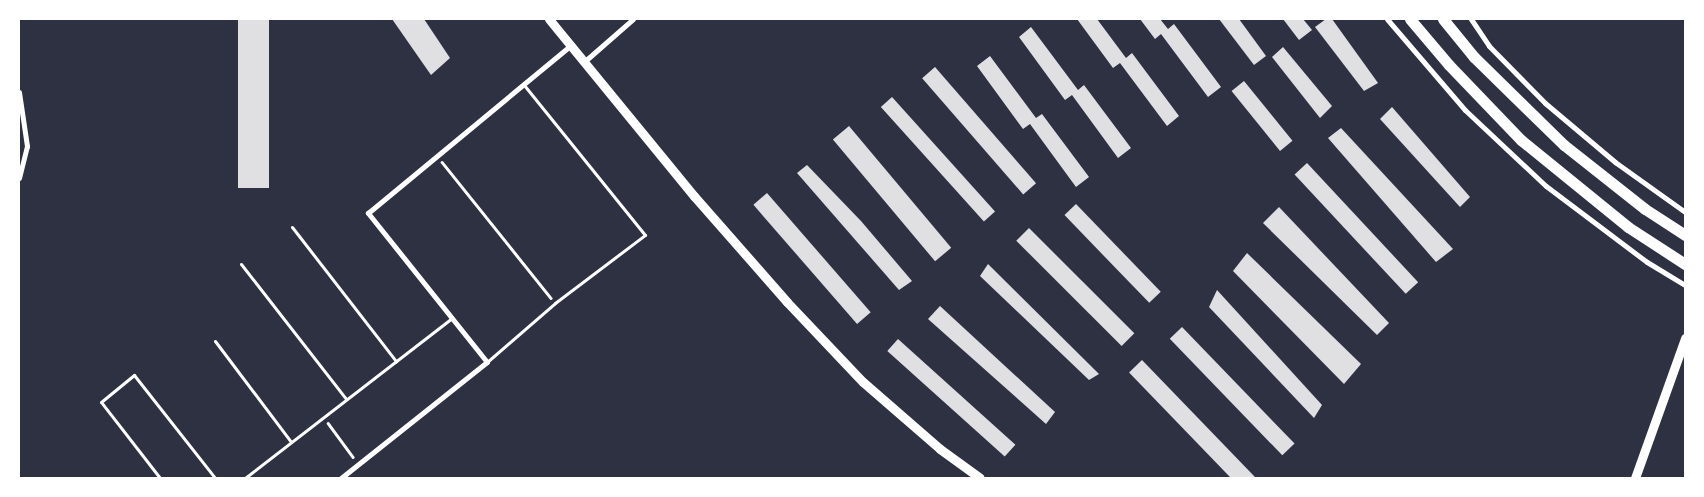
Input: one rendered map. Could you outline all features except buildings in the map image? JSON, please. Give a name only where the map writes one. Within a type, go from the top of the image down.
[{"type":"highway","points":[[1410,19],[1448,65],[1521,140],[1628,227],[1685,264]]},
{"type":"highway","points":[[1443,19],[1474,57],[1564,145],[1645,209],[1685,235]]},
{"type":"street","points":[[549,19],[694,196],[800,315],[863,382],[940,449],[980,478]]},
{"type":"street","points":[[585,61],[633,19]]},
{"type":"street","points":[[1387,19],[1465,110],[1539,180],[1648,262],[1685,284]]},
{"type":"street","points":[[1471,19],[1489,46],[1545,103],[1615,162],[1685,212]]},
{"type":"street","points":[[342,478],[487,362],[368,213],[571,45]]},
{"type":"street","points":[[19,92],[27,146],[19,178]]},
{"type":"street","points":[[1635,478],[1685,338]]},
{"type":"lane","points":[[487,362],[555,304],[645,235],[524,85]]},
{"type":"lane","points":[[292,227],[396,361]]},
{"type":"lane","points":[[241,264],[346,399]]},
{"type":"lane","points":[[245,478],[452,318]]},
{"type":"lane","points":[[215,341],[291,442]]},
{"type":"lane","points":[[160,478],[101,402],[134,375],[215,478]]},
{"type":"path","points":[[437,156],[555,304]]},
{"type":"path","points":[[324,418],[359,464]]}]
